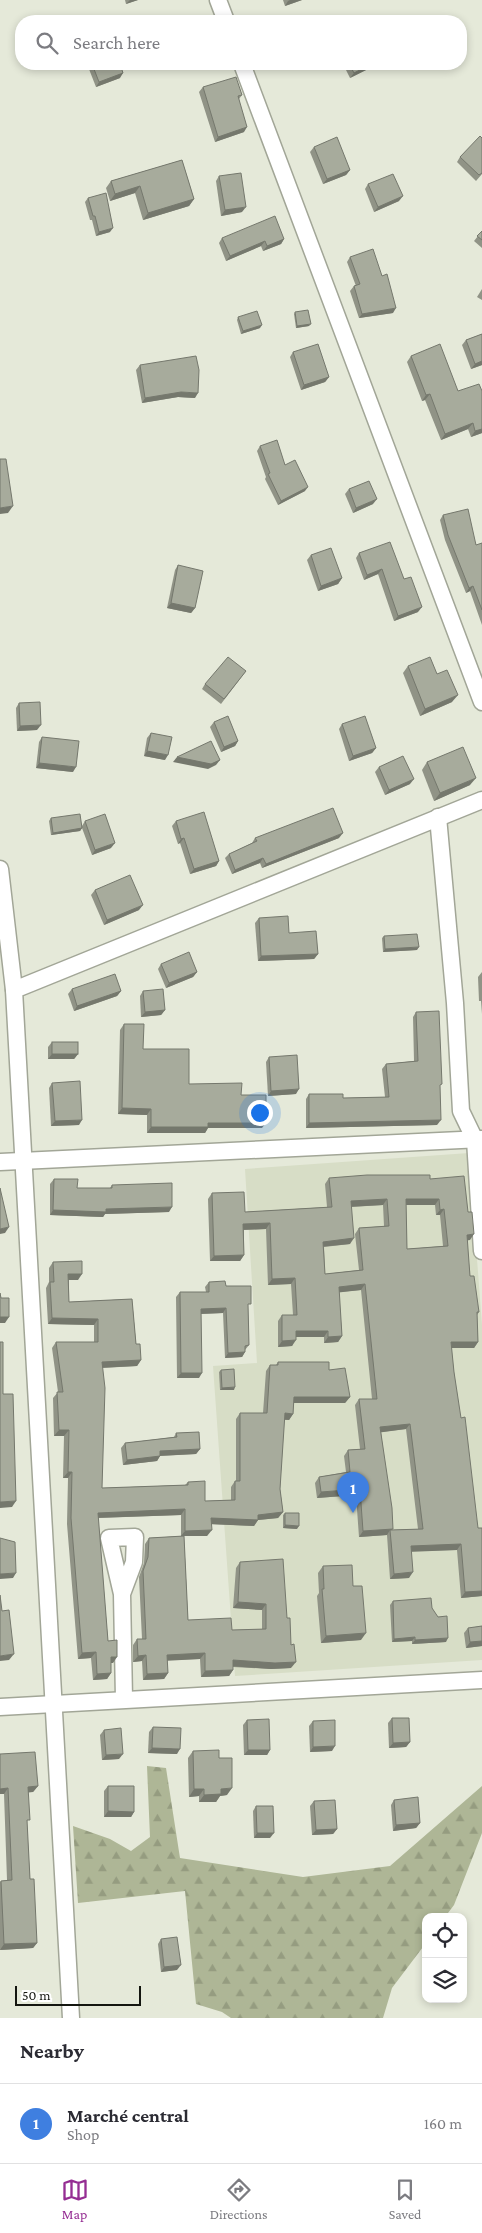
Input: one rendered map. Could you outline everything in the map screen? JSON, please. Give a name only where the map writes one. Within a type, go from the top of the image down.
[{"type":"street","points":[[218,0],[224,15]]},
{"type":"street","points":[[244,70],[482,702]]},
{"type":"street","points":[[14,990],[482,800]]},
{"type":"street","points":[[438,817],[455,1003],[461,1111],[478,1140],[482,1251]]},
{"type":"street","points":[[0,869],[14,990],[71,2018]]},
{"type":"street","points":[[0,1162],[478,1140]]},
{"type":"street","points":[[122,1594],[124,1699]]},
{"type":"street","points":[[0,1707],[482,1680]]},
{"type":"shaded area","points":[[469,1153],[482,1325],[482,1660],[235,1676],[213,1366],[257,1363],[245,1169]]},
{"type":"green space","points":[[147,1766],[166,1768],[180,1858],[303,1877],[390,1866],[482,1786],[482,1833],[454,1905],[448,1913],[422,1913],[422,1948],[392,1988],[383,2018],[231,2018],[222,2012],[196,2004],[185,1891],[78,1903],[73,1826],[110,1839],[131,1851],[150,1837]]},
{"type":"building","points":[[94,70],[122,70],[123,73],[99,82]]},
{"type":"building","points":[[236,77],[242,95],[238,96],[247,127],[218,137],[203,87]]},
{"type":"building","points":[[480,136],[482,138],[482,173],[479,175],[460,157]]},
{"type":"building","points":[[337,137],[350,170],[327,179],[314,147]]},
{"type":"building","points":[[182,160],[194,199],[148,213],[140,186],[115,194],[111,181]]},
{"type":"building","points":[[241,173],[246,207],[225,210],[219,176]]},
{"type":"building","points":[[393,174],[403,196],[378,207],[368,184]]},
{"type":"building","points":[[106,193],[113,228],[99,232],[88,198]]},
{"type":"building","points":[[275,216],[284,239],[267,246],[265,241],[230,256],[222,238]]},
{"type":"building","points":[[482,231],[482,240],[477,236]]},
{"type":"building","points":[[373,249],[382,276],[387,274],[396,308],[362,314],[354,286],[360,284],[350,257]]},
{"type":"building","points":[[308,310],[311,324],[297,326],[295,312]]},
{"type":"building","points":[[257,311],[262,325],[243,331],[238,317]]},
{"type":"building","points":[[482,334],[482,361],[475,364],[466,340]]},
{"type":"building","points":[[318,344],[329,377],[304,385],[293,352]]},
{"type":"building","points":[[440,344],[458,391],[479,384],[482,391],[482,429],[475,431],[473,423],[445,434],[430,394],[426,395],[411,356]]},
{"type":"building","points":[[196,356],[199,370],[198,393],[181,392],[145,398],[140,365]]},
{"type":"building","points":[[277,440],[285,465],[295,460],[308,487],[281,501],[268,474],[270,473],[260,446]]},
{"type":"building","points":[[0,459],[6,459],[13,506],[0,508]]},
{"type":"building","points":[[369,481],[377,499],[356,508],[349,489]]},
{"type":"building","points":[[468,509],[476,545],[482,543],[482,610],[473,586],[469,588],[448,535],[443,515]]},
{"type":"building","points":[[390,542],[404,579],[411,577],[422,607],[398,616],[382,569],[367,575],[359,553]]},
{"type":"building","points":[[331,548],[342,578],[321,586],[311,555]]},
{"type":"building","points":[[178,565],[203,571],[195,608],[171,603]]},
{"type":"building","points":[[228,657],[246,671],[224,699],[205,684]]},
{"type":"building","points":[[430,657],[437,674],[447,670],[458,695],[425,709],[408,666]]},
{"type":"building","points":[[40,702],[41,725],[20,726],[19,703]]},
{"type":"building","points":[[228,716],[238,741],[224,747],[214,722]]},
{"type":"building","points":[[365,716],[376,748],[353,756],[342,724]]},
{"type":"building","points":[[151,733],[172,737],[168,755],[147,751]]},
{"type":"building","points":[[42,737],[79,741],[76,767],[39,763]]},
{"type":"building","points":[[211,741],[220,760],[211,764],[177,757]]},
{"type":"building","points":[[463,747],[476,778],[440,793],[427,762]]},
{"type":"building","points":[[403,756],[414,779],[389,790],[379,767]]},
{"type":"building","points":[[333,808],[343,833],[266,864],[263,858],[235,870],[229,854],[257,841],[255,838]]},
{"type":"building","points":[[204,812],[219,861],[194,869],[184,838],[181,839],[176,821]]},
{"type":"building","points":[[80,814],[82,828],[53,833],[51,818]]},
{"type":"building","points":[[105,814],[115,843],[95,850],[85,821]]},
{"type":"building","points":[[130,875],[143,905],[107,920],[95,890]]},
{"type":"building","points":[[288,916],[289,933],[316,931],[318,954],[261,956],[259,918]]},
{"type":"building","points":[[417,934],[419,947],[385,949],[384,936]]},
{"type":"building","points":[[189,952],[197,972],[169,983],[161,964]]},
{"type":"building","points":[[115,974],[121,991],[77,1006],[72,989]]},
{"type":"building","points":[[163,989],[165,1010],[145,1012],[143,991]]},
{"type":"building","points":[[439,1011],[442,1084],[440,1085],[441,1120],[309,1123],[309,1094],[343,1094],[343,1098],[389,1097],[386,1064],[418,1061],[416,1012]]},
{"type":"building","points":[[124,1024],[144,1024],[143,1049],[189,1049],[189,1084],[242,1083],[241,1095],[266,1095],[266,1123],[208,1123],[208,1127],[151,1127],[151,1109],[122,1108]]},
{"type":"building","points":[[52,1042],[78,1042],[78,1054],[52,1054]]},
{"type":"building","points":[[297,1055],[299,1089],[271,1091],[269,1057]]},
{"type":"building","points":[[80,1081],[82,1120],[55,1121],[52,1083]]},
{"type":"building","points":[[367,1175],[430,1175],[430,1179],[464,1176],[468,1212],[472,1212],[474,1234],[467,1235],[470,1276],[474,1276],[479,1312],[477,1312],[478,1342],[451,1342],[461,1418],[465,1417],[478,1528],[482,1528],[482,1591],[465,1592],[461,1544],[411,1546],[413,1572],[394,1574],[390,1530],[423,1529],[410,1424],[380,1427],[392,1508],[393,1529],[363,1531],[360,1489],[321,1492],[319,1477],[350,1472],[348,1450],[365,1449],[359,1399],[377,1399],[365,1284],[339,1287],[342,1336],[328,1337],[328,1331],[296,1331],[296,1340],[282,1341],[282,1315],[297,1315],[295,1278],[272,1279],[270,1223],[243,1224],[244,1255],[214,1256],[212,1193],[244,1192],[245,1212],[332,1207],[329,1178]],"holes":[[[387,1199],[389,1226],[359,1228],[363,1270],[325,1274],[323,1242],[354,1238],[351,1201]],[[406,1199],[439,1199],[440,1210],[444,1209],[448,1246],[407,1249]]]},
{"type":"building","points":[[54,1179],[78,1179],[77,1188],[112,1188],[112,1185],[172,1183],[172,1207],[106,1209],[106,1212],[53,1210]]},
{"type":"building","points":[[0,1188],[9,1227],[0,1229]]},
{"type":"building","points":[[82,1261],[82,1274],[68,1274],[69,1302],[132,1299],[136,1344],[140,1344],[141,1360],[102,1362],[105,1388],[102,1488],[188,1485],[188,1482],[205,1481],[205,1501],[235,1500],[235,1481],[240,1481],[240,1413],[267,1413],[270,1365],[278,1365],[278,1362],[329,1362],[329,1370],[345,1368],[350,1397],[294,1397],[293,1414],[285,1413],[280,1489],[283,1512],[258,1515],[258,1520],[211,1518],[212,1530],[185,1531],[185,1509],[98,1513],[108,1641],[117,1640],[117,1657],[111,1657],[111,1673],[97,1674],[96,1652],[82,1653],[71,1518],[72,1472],[68,1472],[69,1430],[59,1430],[57,1392],[63,1392],[56,1342],[98,1342],[98,1319],[52,1318],[50,1282],[54,1282],[53,1262]]},
{"type":"building","points":[[225,1281],[226,1286],[251,1286],[251,1304],[248,1304],[249,1345],[245,1346],[245,1352],[228,1353],[226,1308],[201,1309],[202,1373],[181,1373],[180,1292],[209,1292],[209,1282]]},
{"type":"building","points":[[0,1293],[1,1298],[9,1298],[9,1317],[0,1317]]},
{"type":"building","points":[[0,1342],[3,1342],[3,1394],[13,1394],[16,1501],[0,1502]]},
{"type":"building","points":[[234,1369],[235,1387],[222,1388],[221,1370]]},
{"type":"building","points":[[199,1432],[200,1449],[160,1451],[160,1456],[127,1460],[125,1443],[177,1437],[176,1433]]},
{"type":"building","points":[[285,1513],[299,1513],[299,1526],[285,1525]]},
{"type":"building","points":[[184,1536],[188,1620],[231,1618],[232,1630],[266,1629],[266,1604],[238,1602],[240,1562],[283,1559],[287,1618],[290,1618],[291,1645],[294,1644],[296,1662],[275,1663],[233,1660],[233,1670],[205,1671],[205,1653],[167,1655],[168,1673],[147,1674],[146,1655],[138,1656],[137,1639],[146,1639],[143,1571],[148,1557],[149,1538]]},
{"type":"building","points":[[0,1538],[15,1542],[16,1573],[0,1574]]},
{"type":"building","points":[[352,1565],[353,1586],[362,1586],[366,1633],[326,1636],[322,1589],[324,1589],[323,1566]]},
{"type":"building","points":[[0,1595],[2,1611],[9,1610],[14,1654],[0,1656]]},
{"type":"building","points":[[431,1598],[432,1608],[438,1617],[447,1616],[448,1638],[415,1640],[415,1637],[394,1639],[393,1601]]},
{"type":"building","points":[[482,1626],[482,1641],[470,1642],[468,1628]]},
{"type":"building","points":[[392,1718],[409,1718],[410,1742],[393,1743]]},
{"type":"building","points":[[269,1719],[270,1750],[248,1750],[247,1720]]},
{"type":"building","points":[[335,1720],[335,1746],[313,1747],[313,1721]]},
{"type":"building","points":[[153,1727],[181,1728],[180,1749],[152,1748]]},
{"type":"building","points":[[121,1728],[123,1754],[106,1755],[104,1730]]},
{"type":"building","points":[[219,1750],[219,1758],[232,1758],[232,1788],[221,1789],[221,1794],[204,1795],[204,1789],[194,1789],[193,1751]]},
{"type":"building","points":[[35,1752],[38,1786],[28,1787],[30,1820],[27,1820],[30,1879],[34,1879],[37,1943],[4,1944],[1,1881],[12,1880],[8,1788],[0,1789],[0,1754]]},
{"type":"building","points":[[108,1786],[134,1786],[134,1812],[108,1811]]},
{"type":"building","points":[[418,1797],[420,1823],[396,1825],[394,1800]]},
{"type":"building","points":[[335,1800],[337,1829],[316,1830],[314,1801]]},
{"type":"building","points":[[256,1806],[273,1806],[274,1833],[257,1833]]},
{"type":"building","points":[[177,1937],[181,1965],[164,1967],[161,1939]]},
{"type":"place","name":"Marché central","points":[[353,1513]]}]
